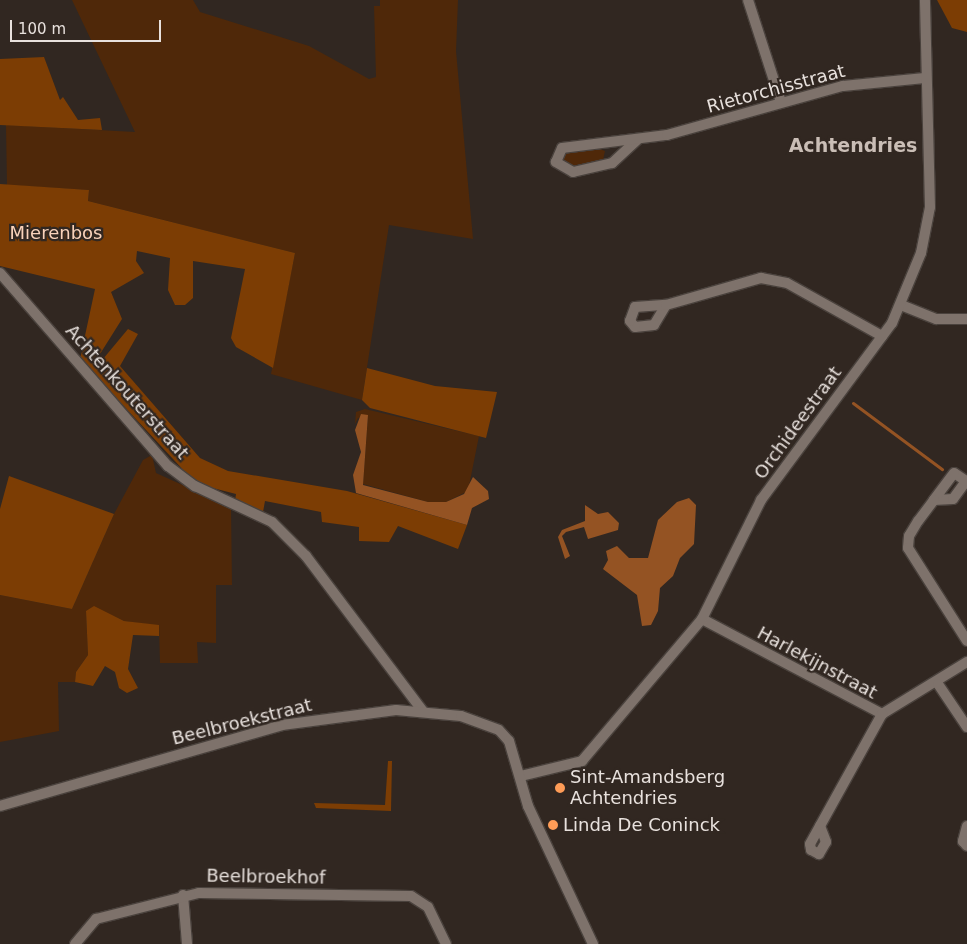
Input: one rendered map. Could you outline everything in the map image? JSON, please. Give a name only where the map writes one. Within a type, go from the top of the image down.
[{"type":"street","points":[[748,0],[781,102]]},
{"type":"street","name":"Orchideestraat","points":[[522,776],[582,761],[702,619],[761,500],[882,336],[901,305],[921,253],[930,207],[925,78],[925,0]]},
{"type":"street","name":"Rietorchisstraat","points":[[637,140],[612,163],[572,172],[556,162],[562,148],[637,140],[843,86],[925,78]]},
{"type":"street","name":"Achtenkouterstraat","points":[[0,273],[168,466],[200,489],[272,522],[306,556],[423,710]]},
{"type":"street","points":[[666,305],[761,278],[787,283],[882,336]]},
{"type":"street","points":[[901,305],[936,319],[967,319]]},
{"type":"street","points":[[934,500],[909,536],[908,548],[967,641]]},
{"type":"street","name":"Harlekijnstraat","points":[[702,619],[882,714],[938,684],[967,662]]},
{"type":"street","points":[[938,684],[967,727]]},
{"type":"street","name":"Beelbroekstraat","points":[[0,806],[282,724],[423,710],[461,716],[499,730],[513,748],[522,776],[528,806],[593,944]]},
{"type":"street","points":[[820,826],[882,714]]},
{"type":"street","points":[[967,826],[963,841],[967,846]]},
{"type":"street","points":[[183,895],[186,944]]},
{"type":"street","name":"Beelbroekhof","points":[[75,944],[96,919],[183,895],[411,896],[428,906],[446,944]]},
{"type":"shaded area","points":[[72,0],[193,0],[200,12],[309,46],[369,79],[376,77],[374,6],[380,6],[380,0],[458,0],[456,51],[473,239],[389,225],[362,400],[271,374],[295,253],[88,201],[89,190],[7,185],[6,125],[135,132]]},
{"type":"shaded area","points":[[597,148],[605,151],[603,160],[571,166],[562,162],[564,153]]},
{"type":"shaded area","points":[[365,409],[479,436],[468,491],[446,502],[428,502],[363,484],[368,416],[358,418],[355,424],[356,412]]},
{"type":"shaded area","points":[[361,414],[368,415],[363,485],[428,502],[446,502],[464,494],[473,477],[488,491],[489,499],[472,508],[467,525],[356,493],[353,475],[361,452],[355,430]]},
{"type":"shaded area","points":[[152,455],[156,473],[231,507],[232,585],[216,585],[216,643],[197,642],[198,663],[160,663],[159,626],[124,621],[94,607],[86,612],[88,655],[76,672],[75,682],[58,682],[59,731],[0,742],[0,595],[72,609],[114,514],[143,460]]},
{"type":"shaded area","points":[[689,498],[696,505],[694,544],[680,558],[673,576],[660,588],[658,611],[651,625],[642,626],[637,595],[603,569],[608,560],[606,551],[617,546],[629,558],[648,558],[658,520],[677,502]]},
{"type":"shaded area","points":[[585,505],[598,514],[608,512],[619,523],[618,530],[588,539],[584,527],[566,532],[562,536],[570,556],[565,559],[558,537],[562,530],[585,521]]},
{"type":"green space","points":[[937,0],[967,0],[967,32],[952,28]]},
{"type":"green space","points":[[44,57],[60,100],[63,97],[78,120],[100,118],[102,130],[0,125],[0,59]]},
{"type":"green space","name":"Mierenbos","points":[[0,184],[89,190],[88,201],[295,253],[273,368],[236,347],[231,338],[245,269],[193,261],[193,298],[185,305],[175,305],[168,290],[170,258],[137,251],[136,261],[144,273],[111,292],[122,319],[100,354],[103,359],[128,329],[138,334],[120,366],[200,458],[228,471],[347,491],[467,525],[458,549],[398,526],[389,542],[359,541],[359,527],[322,522],[321,512],[265,501],[263,512],[235,501],[236,494],[205,486],[187,474],[80,359],[95,289],[0,266]]},
{"type":"green space","points":[[367,368],[435,386],[497,392],[486,438],[370,408],[362,400]]},
{"type":"green space","points":[[9,476],[114,514],[72,609],[0,595],[0,509]]},
{"type":"green space","points":[[94,606],[124,621],[159,625],[159,636],[133,635],[128,669],[138,688],[127,693],[119,688],[115,672],[105,666],[93,686],[75,682],[76,672],[88,655],[86,611]]},
{"type":"green space","points":[[388,761],[392,761],[391,811],[316,808],[314,803],[385,805]]},
{"type":"waterway","points":[[853,403],[942,469]]},
{"type":"place","name":"Sint-Amandsberg Achtendries","points":[[560,788]]},
{"type":"place","name":"Linda De Coninck","points":[[553,825]]},
{"type":"district","name":"Achtendries","points":[[853,146]]}]
